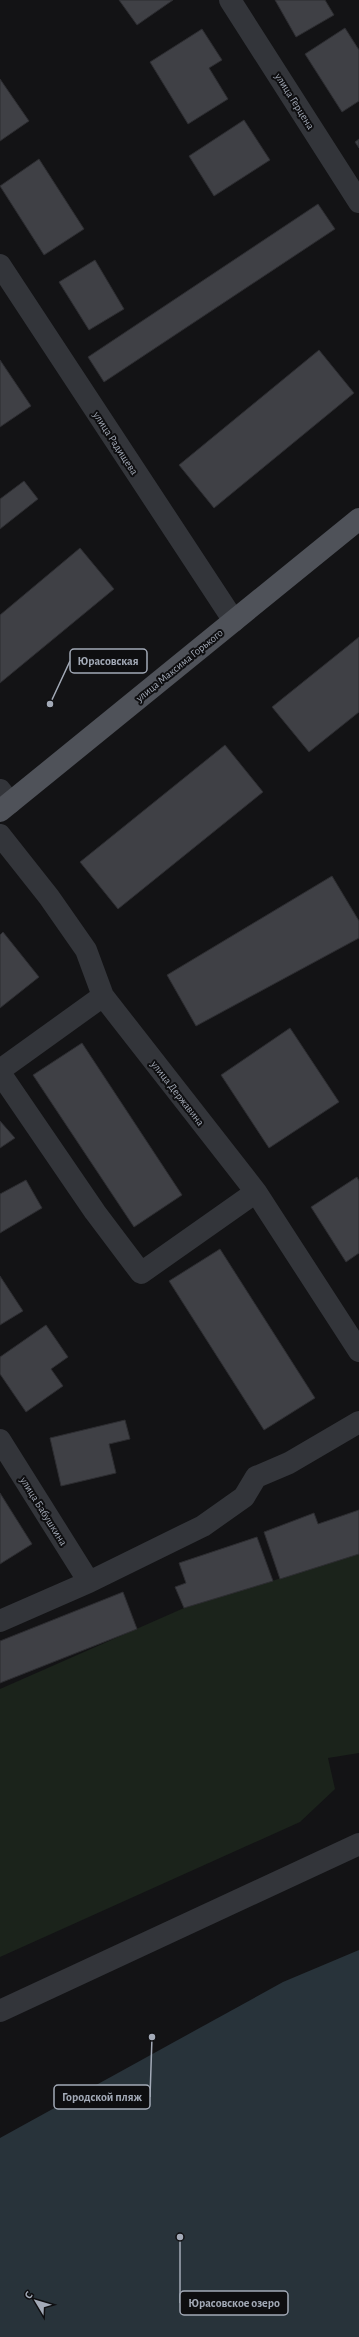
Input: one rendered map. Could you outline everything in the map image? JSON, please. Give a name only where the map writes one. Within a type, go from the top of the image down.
[{"type":"main road","name":"улица Максима Горького","points":[[3,801],[234,621],[359,518]]},
{"type":"street","name":"улица Герцена","points":[[230,0],[359,202]]},
{"type":"street","name":"улица Радищева","points":[[0,265],[234,621]]},
{"type":"street","name":"улица Державина","points":[[0,835],[49,896],[86,950],[103,996],[256,1192],[359,1350]]},
{"type":"street","points":[[0,1070],[103,996]]},
{"type":"street","points":[[0,1073],[94,1212],[141,1273],[256,1192]]},
{"type":"street","points":[[0,1620],[89,1582],[203,1526],[244,1497],[256,1477],[289,1463],[359,1422]]},
{"type":"street","name":"улица Бабушкина","points":[[0,1440],[89,1582]]},
{"type":"street","points":[[0,2011],[359,1844]]},
{"type":"shaded area","points":[[359,1554],[359,1753],[328,1758],[335,1789],[300,1822],[0,1957],[0,1689],[184,1608]]},
{"type":"shaded area","points":[[359,1950],[359,2337],[0,2337],[0,2138],[283,1982]]},
{"type":"building","points":[[119,0],[173,0],[137,25]]},
{"type":"building","points":[[275,0],[325,0],[334,15],[296,37]]},
{"type":"building","points":[[345,28],[359,50],[359,101],[342,112],[305,54]]},
{"type":"building","points":[[202,29],[222,60],[209,68],[228,99],[188,124],[150,62]]},
{"type":"building","points":[[0,79],[29,121],[0,141]]},
{"type":"building","points":[[244,120],[270,160],[214,196],[189,156]]},
{"type":"building","points":[[359,139],[359,148],[355,142]]},
{"type":"building","points":[[39,159],[84,229],[44,255],[0,186]]},
{"type":"building","points":[[318,204],[335,229],[104,382],[88,357]]},
{"type":"building","points":[[95,260],[124,309],[89,330],[59,282]]},
{"type":"building","points":[[319,350],[354,393],[214,508],[179,465]]},
{"type":"building","points":[[0,360],[31,406],[0,427]]},
{"type":"building","points":[[24,481],[38,499],[0,529],[0,499]]},
{"type":"building","points":[[80,548],[114,589],[0,683],[0,615]]},
{"type":"building","points":[[359,637],[359,712],[309,752],[272,707]]},
{"type":"building","points":[[225,745],[263,792],[118,909],[80,862]]},
{"type":"building","points":[[332,876],[359,921],[359,938],[196,1026],[167,975]]},
{"type":"building","points":[[3,932],[39,977],[0,1008],[0,935]]},
{"type":"building","points":[[290,1028],[339,1102],[269,1148],[221,1075]]},
{"type":"building","points":[[82,1043],[182,1195],[134,1227],[33,1075]]},
{"type":"building","points":[[0,1121],[15,1138],[0,1148]]},
{"type":"building","points":[[357,1177],[359,1181],[359,1253],[346,1262],[311,1207]]},
{"type":"building","points":[[26,1180],[42,1208],[0,1233],[0,1194]]},
{"type":"building","points":[[220,1249],[315,1398],[264,1430],[169,1281]]},
{"type":"building","points":[[0,1276],[23,1311],[0,1325]]},
{"type":"building","points":[[46,1325],[68,1357],[51,1369],[63,1386],[26,1412],[0,1374],[0,1357]]},
{"type":"building","points":[[125,1420],[130,1439],[109,1444],[116,1473],[61,1486],[50,1438]]},
{"type":"building","points":[[0,1493],[32,1544],[0,1564]]},
{"type":"building","points":[[359,1510],[359,1554],[280,1579],[264,1532],[314,1513],[318,1524]]},
{"type":"building","points":[[257,1537],[273,1581],[184,1608],[175,1587],[186,1583],[179,1563]]},
{"type":"building","points":[[123,1592],[137,1629],[0,1683],[0,1641]]},
{"type":"place","name":"Юрасовская","points":[[50,704]]},
{"type":"place","name":"Городской пляж","points":[[152,2037]]},
{"type":"place","name":"Юрасовское озеро","points":[[180,2237]]}]
